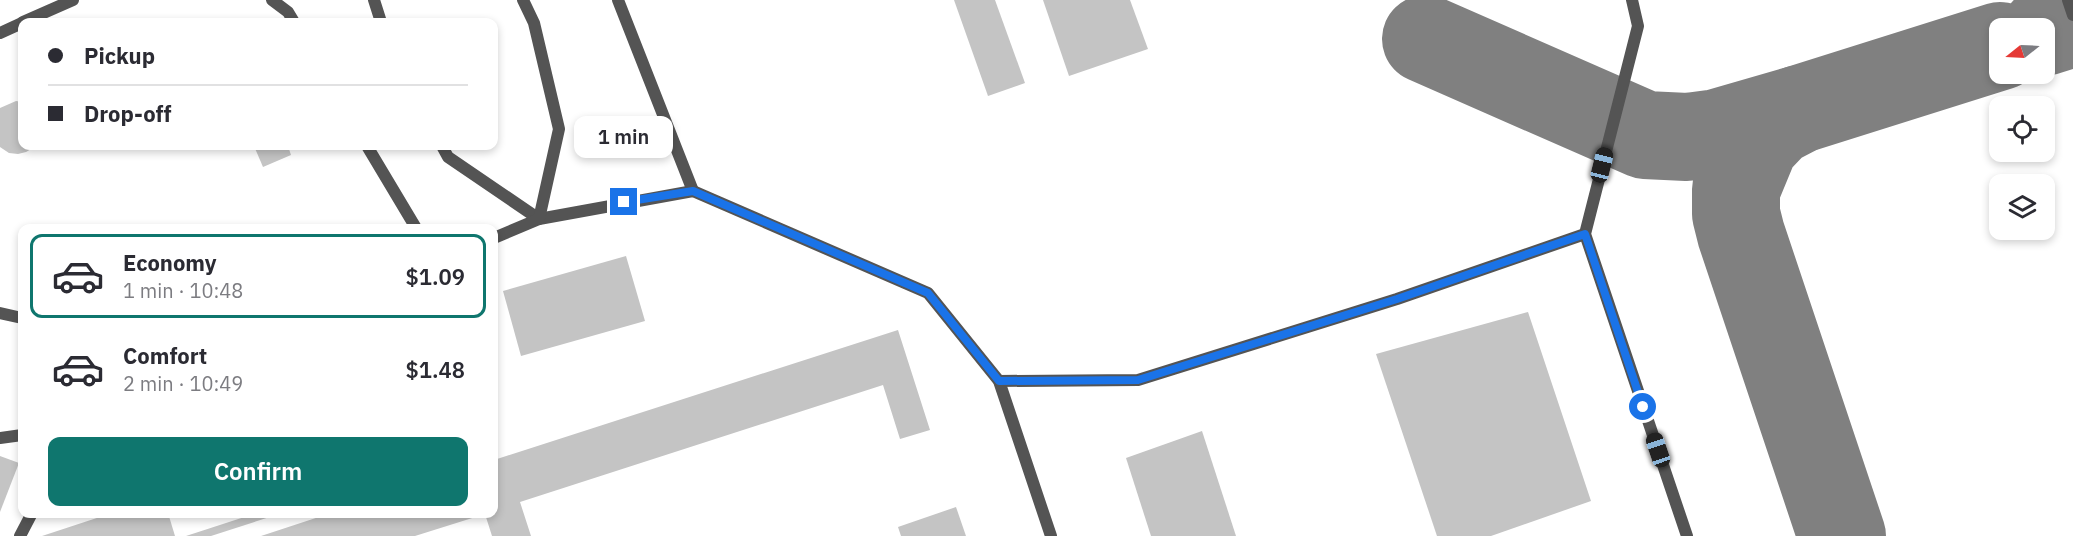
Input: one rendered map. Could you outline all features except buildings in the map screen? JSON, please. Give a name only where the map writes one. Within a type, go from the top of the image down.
[{"type":"lane","points":[[34,18],[73,0]]},
{"type":"lane","points":[[272,0],[288,12],[292,18]]},
{"type":"lane","points":[[374,0],[380,18]]},
{"type":"lane","points":[[523,0],[534,23],[559,129],[539,219]]},
{"type":"lane","points":[[618,0],[693,191]]},
{"type":"lane","points":[[1632,0],[1638,26],[1585,234],[1687,536]]},
{"type":"lane","points":[[2068,0],[2073,15]]},
{"type":"lane","points":[[0,33],[18,25]]},
{"type":"lane","points":[[369,150],[414,224]]},
{"type":"lane","points":[[444,150],[448,157],[539,219]]},
{"type":"lane","points":[[498,236],[539,219],[693,191],[928,293],[999,381],[1051,536]]},
{"type":"lane","points":[[999,381],[1138,380],[1397,299],[1585,234]]},
{"type":"lane","points":[[0,313],[18,317]]},
{"type":"lane","points":[[0,438],[18,436]]},
{"type":"lane","points":[[20,536],[29,518]]},
{"type":"taxiway","points":[[2055,29],[2073,23]]},
{"type":"taxiway","points":[[1426,39],[1645,135],[1687,137],[1717,133],[1800,109]]},
{"type":"taxiway","points":[[1842,536],[1741,234],[1736,214],[1736,189],[1755,143],[1775,122],[1800,109],[1989,49]]},
{"type":"route","points":[[624,202],[693,191],[928,293],[999,381],[1138,380],[1397,299],[1585,234],[1643,407]]}]
